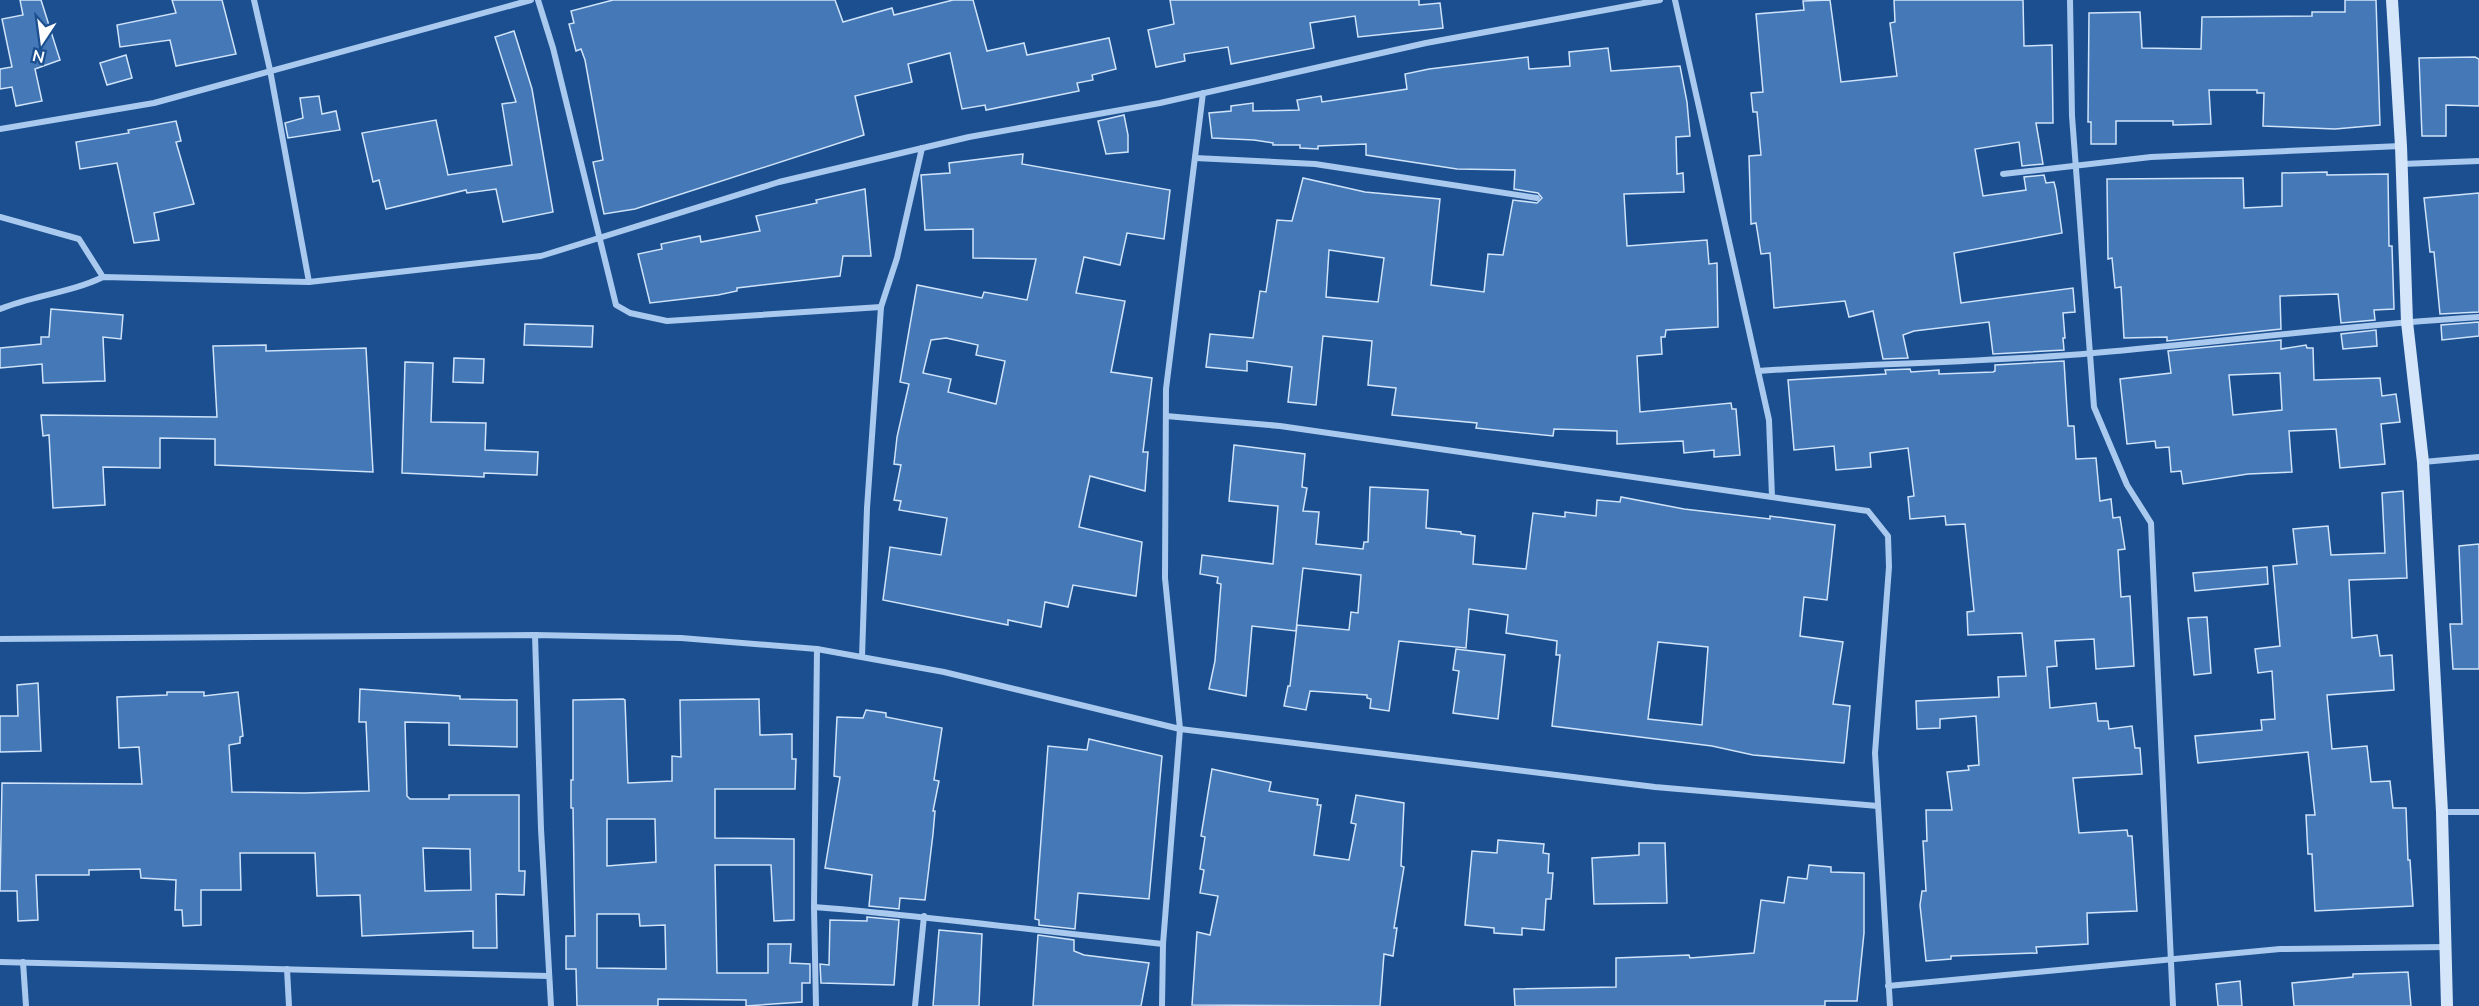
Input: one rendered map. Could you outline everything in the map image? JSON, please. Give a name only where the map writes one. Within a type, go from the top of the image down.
[{"type":"main road","points":[[2392,0],[2401,146],[2407,322],[2423,462],[2442,813],[2446,1006]]},
{"type":"street","points":[[254,0],[270,69],[309,282]]},
{"type":"street","points":[[0,129],[154,103],[270,69],[531,0]]},
{"type":"street","points":[[538,0],[553,48],[616,305],[630,313],[667,321],[881,307]]},
{"type":"street","points":[[0,309],[23,300],[79,288],[103,277],[309,282],[542,256],[779,182],[922,148],[1203,93],[1426,43],[1660,0]]},
{"type":"street","points":[[1675,0],[1769,420],[1772,497]]},
{"type":"street","points":[[2070,0],[2075,165],[2094,407],[2127,485],[2151,523],[2173,1006]]},
{"type":"street","points":[[1162,1006],[1163,944],[1180,729],[1165,578],[1166,389],[1203,93]]},
{"type":"street","points":[[2002,174],[2151,157],[2401,146]]},
{"type":"street","points":[[862,657],[867,508],[881,307],[897,258],[922,148]]},
{"type":"street","points":[[1195,158],[1315,164],[1537,198]]},
{"type":"street","points":[[2401,164],[2479,161]]},
{"type":"street","points":[[0,217],[79,239],[103,277]]},
{"type":"street","points":[[1758,371],[1851,364],[2091,354],[2407,322],[2479,317]]},
{"type":"street","points":[[1166,416],[1280,426],[1868,512],[1888,536],[1889,567],[1875,753],[1890,1006]]},
{"type":"street","points":[[2423,462],[2479,457]]},
{"type":"street","points":[[0,639],[536,635],[681,638],[817,649],[944,672],[1180,729],[1655,787],[1878,806]]},
{"type":"street","points":[[536,635],[541,829],[551,1006]]},
{"type":"street","points":[[816,1006],[814,907],[817,649]]},
{"type":"street","points":[[2442,813],[2479,812]]},
{"type":"street","points":[[814,907],[924,916],[1011,929],[1163,944]]},
{"type":"street","points":[[915,1006],[924,916]]},
{"type":"street","points":[[1888,986],[2280,949],[2445,947]]},
{"type":"street","points":[[0,962],[549,976]]},
{"type":"street","points":[[23,962],[26,1006]]},
{"type":"street","points":[[287,969],[289,1006]]},
{"type":"building","points":[[20,0],[41,0],[60,60],[35,69],[42,101],[16,106],[12,87],[0,89],[0,69],[12,67],[2,19],[23,15]]},
{"type":"building","points":[[172,0],[222,0],[236,54],[176,66],[170,40],[120,47],[117,25],[176,13]]},
{"type":"building","points":[[613,0],[835,0],[843,22],[892,8],[894,15],[953,0],[973,0],[987,51],[1024,43],[1027,55],[1109,38],[1116,69],[1092,75],[1093,80],[1077,83],[1079,91],[986,110],[985,105],[962,109],[950,53],[908,64],[912,82],[855,96],[864,135],[635,209],[604,214],[593,162],[603,160],[585,60],[581,49],[576,51],[569,24],[574,23],[571,11]]},
{"type":"building","points":[[1170,0],[1419,0],[1419,5],[1440,3],[1443,28],[1358,37],[1355,16],[1310,23],[1314,48],[1231,64],[1228,47],[1184,54],[1185,61],[1156,67],[1148,30],[1174,24]]},
{"type":"building","points":[[1830,0],[1841,82],[1897,76],[1890,23],[1895,22],[1894,0],[2023,0],[2024,46],[2052,45],[2053,123],[2036,123],[2043,164],[2022,166],[2019,142],[1975,149],[1983,196],[2026,190],[2024,177],[2044,175],[2046,183],[2054,182],[2062,233],[1954,253],[1961,303],[2073,288],[2075,312],[2063,313],[2064,350],[1993,354],[1989,322],[1914,331],[1903,335],[1908,358],[1883,359],[1873,311],[1849,317],[1845,301],[1774,308],[1770,253],[1761,254],[1756,223],[1751,224],[1749,156],[1761,155],[1757,112],[1753,112],[1751,93],[1763,92],[1756,14],[1804,10],[1803,1]]},
{"type":"building","points":[[2345,0],[2376,0],[2380,125],[2335,129],[2263,126],[2264,93],[2257,93],[2257,90],[2209,90],[2211,124],[2173,125],[2173,121],[2116,121],[2116,144],[2091,144],[2091,122],[2088,122],[2089,13],[2140,12],[2142,48],[2201,49],[2202,17],[2312,16],[2312,12],[2345,12]]},
{"type":"building","points":[[514,31],[532,89],[553,212],[503,222],[496,189],[467,193],[466,190],[386,209],[379,180],[373,182],[362,133],[436,120],[448,175],[512,165],[502,104],[516,102],[495,37]]},
{"type":"building","points":[[1608,48],[1611,71],[1680,66],[1687,102],[1690,136],[1676,137],[1677,174],[1683,173],[1684,192],[1624,194],[1627,246],[1707,240],[1709,264],[1717,263],[1718,327],[1666,330],[1665,337],[1661,337],[1662,354],[1637,356],[1640,412],[1731,403],[1732,409],[1736,409],[1740,455],[1714,457],[1714,450],[1684,453],[1683,441],[1617,444],[1617,431],[1554,429],[1553,436],[1476,428],[1477,423],[1392,415],[1396,388],[1368,385],[1372,341],[1323,336],[1316,405],[1288,402],[1292,367],[1247,361],[1247,371],[1206,367],[1210,334],[1253,338],[1260,291],[1266,292],[1277,220],[1292,221],[1303,178],[1365,192],[1440,199],[1431,285],[1484,292],[1488,254],[1503,255],[1513,200],[1537,203],[1542,198],[1538,193],[1514,189],[1515,170],[1457,169],[1366,155],[1366,144],[1318,146],[1318,149],[1300,148],[1300,145],[1273,145],[1273,143],[1254,140],[1212,138],[1209,113],[1231,111],[1231,106],[1253,103],[1253,111],[1299,110],[1297,100],[1321,96],[1322,102],[1407,89],[1405,74],[1429,69],[1528,57],[1529,69],[1570,66],[1569,52]],"holes":[[[1329,250],[1384,258],[1378,302],[1326,297]]]},
{"type":"building","points":[[126,55],[132,78],[107,85],[100,63]]},
{"type":"building","points":[[2475,57],[2479,59],[2479,106],[2446,105],[2446,136],[2422,136],[2419,58]]},
{"type":"building","points":[[319,96],[322,114],[336,111],[340,130],[288,138],[285,123],[303,118],[300,98]]},
{"type":"building","points":[[1124,115],[1128,135],[1128,152],[1106,154],[1098,121]]},
{"type":"building","points":[[176,121],[181,141],[176,142],[194,204],[154,213],[159,240],[134,243],[117,163],[80,169],[76,142],[129,133],[128,130]]},
{"type":"building","points":[[1023,154],[1022,164],[1170,190],[1164,239],[1127,233],[1120,265],[1084,257],[1076,293],[1125,301],[1111,372],[1152,378],[1143,452],[1148,452],[1145,491],[1090,476],[1079,527],[1142,542],[1136,596],[1073,585],[1068,607],[1045,602],[1041,627],[1008,620],[1008,625],[883,600],[890,547],[941,555],[947,518],[899,510],[901,501],[894,500],[901,465],[894,464],[897,437],[909,384],[900,382],[917,285],[982,298],[984,292],[1027,300],[1036,259],[973,258],[973,229],[925,230],[921,175],[950,173],[949,163]],"holes":[[[946,338],[978,345],[976,355],[1005,361],[996,404],[948,392],[951,379],[923,373],[931,340]]]},
{"type":"building","points":[[2327,172],[2327,175],[2388,174],[2389,246],[2392,246],[2394,309],[2374,310],[2375,320],[2341,323],[2338,294],[2280,296],[2281,329],[2167,341],[2167,337],[2124,338],[2121,287],[2115,288],[2112,258],[2108,259],[2107,179],[2243,178],[2244,208],[2282,206],[2282,173]]},
{"type":"building","points":[[865,189],[871,256],[843,256],[840,276],[737,288],[737,291],[718,295],[650,303],[638,254],[662,249],[661,244],[700,236],[701,242],[760,231],[756,216],[817,203],[816,200]]},
{"type":"building","points":[[2479,193],[2479,312],[2440,314],[2434,252],[2430,252],[2424,198]]},
{"type":"building","points":[[51,309],[123,315],[121,339],[103,337],[105,381],[43,383],[42,364],[0,368],[0,348],[41,344],[41,337],[49,337]]},
{"type":"building","points":[[2479,322],[2479,336],[2442,340],[2441,325]]},
{"type":"building","points":[[525,324],[593,326],[592,347],[524,345]]},
{"type":"building","points":[[2376,330],[2377,346],[2343,349],[2341,334]]},
{"type":"building","points":[[2281,340],[2281,349],[2306,345],[2307,348],[2313,348],[2314,380],[2380,378],[2382,396],[2396,394],[2400,422],[2381,424],[2385,464],[2340,468],[2336,429],[2289,431],[2292,472],[2248,474],[2183,484],[2181,471],[2171,472],[2169,447],[2156,448],[2155,441],[2127,444],[2120,379],[2171,373],[2168,351]],"holes":[[[2280,373],[2282,410],[2233,415],[2229,375]]]},
{"type":"building","points":[[266,345],[266,351],[366,348],[373,472],[215,465],[215,439],[160,438],[160,468],[103,467],[105,505],[53,508],[49,435],[43,436],[41,415],[217,417],[213,346]]},
{"type":"building","points":[[454,358],[484,359],[483,383],[453,382]]},
{"type":"building","points":[[2064,361],[2068,426],[2074,426],[2076,459],[2096,458],[2100,501],[2111,499],[2113,518],[2120,517],[2125,549],[2118,550],[2121,597],[2130,596],[2134,666],[2096,669],[2094,639],[2055,641],[2057,666],[2047,667],[2050,708],[2096,703],[2098,721],[2108,721],[2109,729],[2132,726],[2135,748],[2140,748],[2142,774],[2073,778],[2079,833],[2127,830],[2128,836],[2132,836],[2137,911],[2087,913],[2088,944],[2036,947],[2037,953],[1951,956],[1951,959],[1926,961],[1920,905],[1922,891],[1926,891],[1923,841],[1927,841],[1926,810],[1952,810],[1947,772],[1969,770],[1968,766],[1979,765],[1976,716],[1940,719],[1940,728],[1917,729],[1916,701],[1999,697],[1998,677],[2026,676],[2022,633],[1968,635],[1967,612],[1974,611],[1965,524],[1946,525],[1945,516],[1910,519],[1908,497],[1914,496],[1908,448],[1870,453],[1871,467],[1836,470],[1834,446],[1794,450],[1788,380],[1886,374],[1885,370],[1910,369],[1911,372],[1939,370],[1939,374],[1993,372],[1995,365]]},
{"type":"building","points":[[405,362],[433,363],[431,422],[486,423],[485,450],[538,452],[537,475],[484,473],[484,477],[402,473]]},
{"type":"building","points":[[1234,445],[1305,454],[1302,487],[1307,488],[1303,511],[1319,512],[1316,544],[1363,549],[1364,542],[1368,542],[1370,487],[1428,490],[1426,528],[1475,536],[1473,564],[1526,569],[1533,513],[1565,517],[1565,512],[1596,516],[1597,500],[1620,502],[1621,497],[1684,509],[1770,519],[1770,516],[1835,525],[1827,600],[1804,597],[1800,636],[1843,642],[1833,704],[1850,706],[1844,763],[1753,755],[1712,746],[1552,726],[1560,655],[1556,655],[1557,641],[1506,633],[1508,615],[1469,609],[1466,648],[1399,641],[1389,711],[1370,708],[1371,699],[1367,698],[1367,695],[1310,691],[1306,710],[1284,706],[1288,686],[1290,686],[1297,625],[1349,630],[1351,612],[1358,613],[1361,575],[1303,568],[1296,631],[1252,626],[1246,696],[1209,689],[1215,661],[1221,584],[1217,583],[1218,577],[1200,574],[1202,555],[1273,564],[1278,506],[1229,501]],"holes":[[[1658,642],[1708,647],[1702,725],[1648,719]]]},
{"type":"building","points":[[2403,491],[2407,578],[2349,580],[2352,638],[2377,635],[2380,656],[2392,655],[2394,690],[2327,695],[2332,749],[2367,746],[2371,782],[2390,781],[2393,808],[2406,808],[2413,906],[2315,911],[2312,854],[2308,854],[2306,815],[2315,815],[2308,752],[2198,763],[2195,736],[2262,730],[2261,720],[2275,719],[2272,671],[2258,673],[2255,649],[2280,646],[2273,566],[2297,564],[2293,529],[2328,526],[2331,555],[2385,553],[2382,493]]},
{"type":"building","points":[[2479,544],[2479,669],[2453,669],[2450,624],[2462,624],[2459,546]]},
{"type":"building","points":[[2267,567],[2268,584],[2195,591],[2193,573]]},
{"type":"building","points":[[2207,617],[2211,673],[2194,675],[2188,618]]},
{"type":"building","points":[[1456,649],[1505,655],[1498,719],[1453,713],[1459,671],[1453,670]]},
{"type":"building","points":[[38,683],[41,751],[0,752],[0,716],[18,716],[17,685]]},
{"type":"building","points":[[360,689],[460,696],[460,699],[517,700],[517,747],[449,745],[449,723],[405,722],[407,796],[410,799],[449,799],[449,795],[519,795],[519,871],[525,871],[524,895],[496,894],[497,948],[473,948],[473,931],[362,936],[360,895],[317,896],[315,853],[240,853],[241,890],[201,890],[201,925],[183,926],[182,910],[175,910],[176,880],[141,878],[140,869],[89,870],[89,875],[36,875],[38,920],[18,921],[17,891],[0,891],[2,783],[142,784],[139,747],[119,748],[117,697],[167,695],[167,692],[204,692],[204,696],[238,692],[243,736],[240,737],[240,743],[229,745],[232,792],[369,791],[366,722],[359,722]],"holes":[[[423,848],[470,849],[471,890],[425,891]]]},
{"type":"building","points":[[759,699],[760,735],[792,734],[792,759],[796,759],[795,789],[715,789],[715,838],[794,839],[794,920],[774,921],[771,865],[715,865],[717,973],[768,973],[768,944],[791,944],[790,963],[810,964],[810,983],[802,983],[802,1002],[746,1006],[746,1000],[658,999],[658,1006],[577,1006],[576,969],[566,969],[566,936],[575,936],[573,808],[571,808],[573,700],[625,700],[628,783],[672,781],[672,756],[681,757],[680,700]],"holes":[[[607,819],[655,819],[656,862],[607,866]],[[597,914],[639,914],[640,926],[665,925],[666,969],[597,968]]]},
{"type":"building","points":[[866,710],[886,713],[886,717],[942,728],[934,780],[939,781],[933,811],[935,811],[933,834],[925,900],[900,898],[899,909],[869,906],[872,875],[825,868],[840,777],[834,776],[837,717],[863,718]]},
{"type":"building","points":[[1089,739],[1162,756],[1149,899],[1078,893],[1075,929],[1039,925],[1039,920],[1035,919],[1048,746],[1087,750]]},
{"type":"building","points":[[1212,769],[1271,782],[1269,791],[1318,799],[1317,805],[1321,805],[1314,855],[1349,860],[1356,824],[1351,823],[1356,795],[1404,803],[1401,866],[1404,867],[1394,928],[1397,928],[1393,956],[1384,954],[1380,1006],[1192,1005],[1197,932],[1210,935],[1218,896],[1200,893],[1204,870],[1200,869],[1205,837],[1201,836]]},
{"type":"building","points":[[1498,840],[1544,844],[1543,853],[1549,854],[1548,873],[1553,873],[1551,899],[1546,899],[1544,930],[1522,928],[1522,935],[1494,933],[1494,928],[1465,925],[1472,851],[1497,853]]},
{"type":"building","points":[[1639,843],[1665,843],[1667,903],[1594,904],[1592,858],[1639,855]]},
{"type":"building","points":[[1809,865],[1831,867],[1831,872],[1864,873],[1864,933],[1857,1001],[1825,1001],[1825,1006],[1515,1006],[1514,989],[1616,987],[1616,958],[1689,955],[1690,958],[1754,953],[1761,900],[1784,903],[1788,877],[1807,879]]},
{"type":"building","points":[[867,917],[899,920],[894,985],[821,983],[820,964],[829,965],[830,920],[867,921]]},
{"type":"building","points":[[939,930],[982,934],[979,1006],[933,1006]]},
{"type":"building","points":[[1038,935],[1074,940],[1074,951],[1084,955],[1149,963],[1141,1006],[1033,1006]]},
{"type":"building","points":[[2408,972],[2411,1006],[2294,1006],[2292,983],[2353,977],[2353,974]]},
{"type":"building","points":[[2240,981],[2242,1006],[2218,1006],[2216,984]]}]
